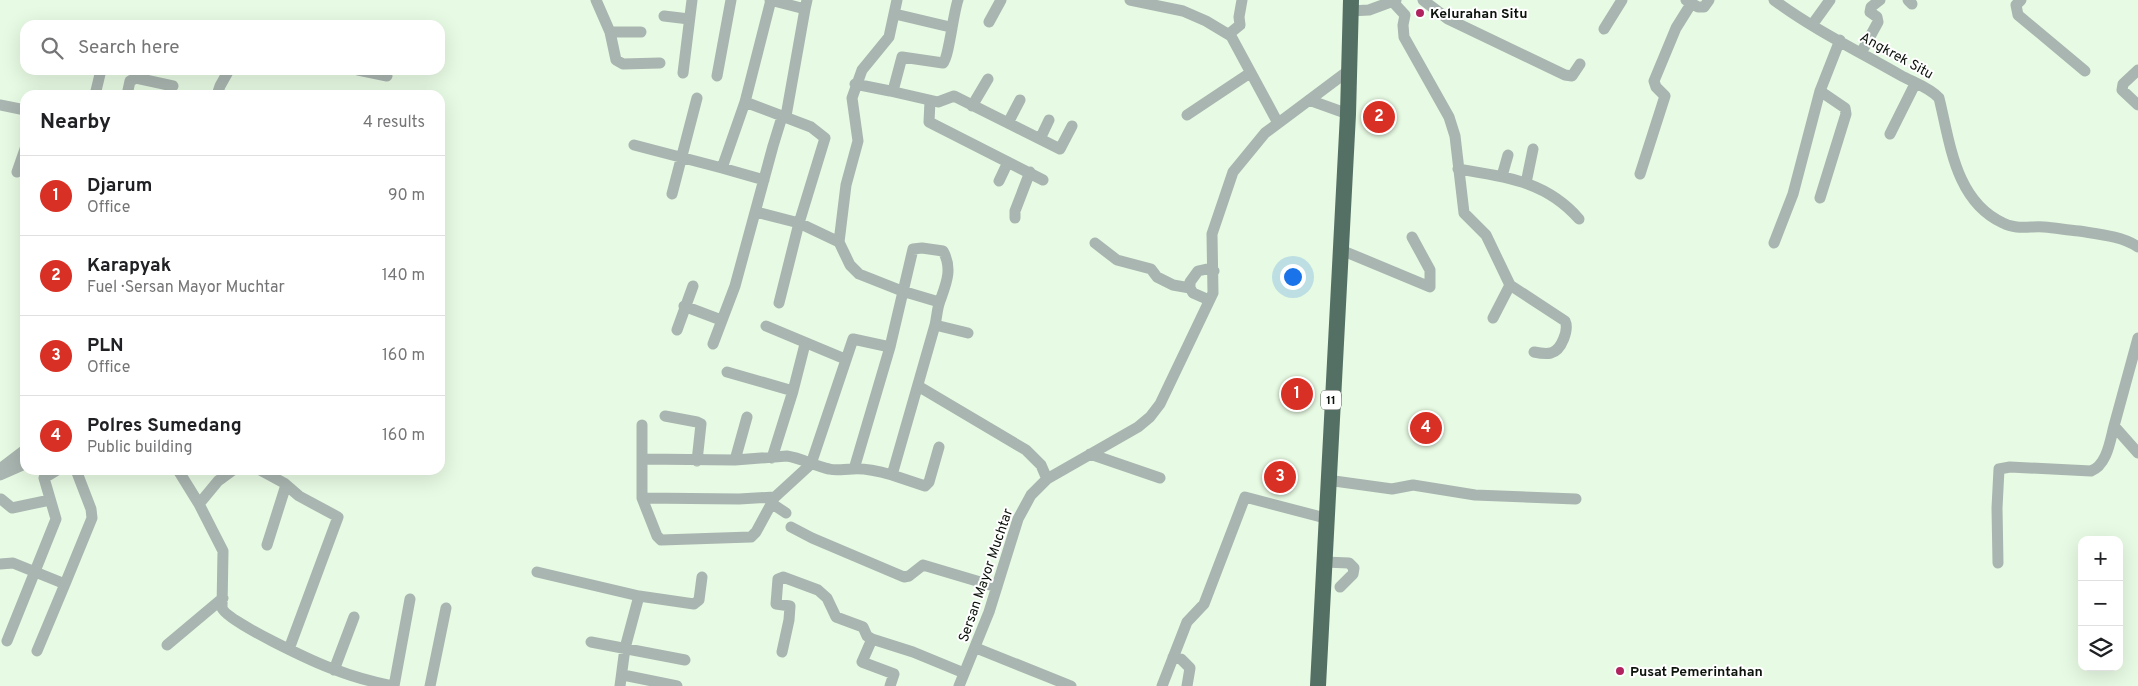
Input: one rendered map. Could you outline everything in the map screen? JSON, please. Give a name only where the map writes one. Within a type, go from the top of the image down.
[{"type":"highway","name":"11","points":[[1318,686],[1325,518],[1348,114],[1349,50],[1356,5]]},
{"type":"street","points":[[596,0],[610,32],[616,60],[623,64],[660,62]]},
{"type":"street","points":[[683,73],[692,0]]},
{"type":"street","points":[[717,76],[732,0]]},
{"type":"street","points":[[713,344],[735,286],[781,120],[786,116],[806,4],[770,0],[745,102],[722,168]]},
{"type":"street","points":[[839,242],[846,185],[858,141],[852,109],[856,84],[862,70],[889,37],[895,14],[896,0]]},
{"type":"street","points":[[890,91],[894,86],[902,57],[937,63],[945,61],[950,27],[958,0]]},
{"type":"street","points":[[989,22],[1001,0]]},
{"type":"street","points":[[1130,0],[1184,6],[1229,34],[1236,41],[1250,73],[1278,122]]},
{"type":"street","points":[[1229,34],[1240,25],[1239,17],[1242,0]]},
{"type":"street","points":[[1423,0],[1448,19],[1565,75],[1572,76],[1580,64]]},
{"type":"street","points":[[1604,29],[1622,0]]},
{"type":"street","points":[[1640,174],[1665,96],[1656,87],[1654,81],[1688,2],[1698,7],[1704,7],[1709,0]]},
{"type":"street","points":[[1812,25],[1830,0]]},
{"type":"street","points":[[1861,53],[1878,22],[1877,17],[1870,12],[1871,7],[1880,0]]},
{"type":"street","points":[[2020,0],[2016,5],[2018,15],[2085,70]]},
{"type":"street","points":[[1356,5],[1394,1],[1405,15],[1402,25],[1404,37],[1449,117],[1455,136],[1464,213],[1486,235],[1510,285],[1565,321],[1567,330],[1555,351],[1550,353],[1534,352]]},
{"type":"street","name":"Angkrek Situ","points":[[1777,1],[1812,25],[1940,98],[1953,161],[1971,197],[2003,224],[2024,228],[2043,227],[2086,232],[2114,238],[2138,247]]},
{"type":"street","points":[[895,14],[950,27]]},
{"type":"street","points":[[664,16],[689,19]]},
{"type":"street","points":[[610,32],[641,32]]},
{"type":"street","points":[[1774,243],[1793,194],[1820,91],[1840,40]]},
{"type":"street","points":[[2138,70],[2123,84],[2122,90],[2138,105]]},
{"type":"street","name":"Sersan Mayor Muchtar","points":[[960,686],[964,672],[976,648],[1018,519],[1031,495],[1047,479],[1128,433],[1150,417],[1160,404],[1213,293],[1212,234],[1233,172],[1247,153],[1278,122],[1348,71]]},
{"type":"street","points":[[1188,115],[1250,73]]},
{"type":"street","points":[[96,90],[101,75]]},
{"type":"street","points":[[219,90],[227,75]]},
{"type":"street","points":[[381,75],[386,76]]},
{"type":"street","points":[[128,90],[130,82],[136,78],[173,86]]},
{"type":"street","points":[[972,106],[988,79]]},
{"type":"street","points":[[856,84],[938,102],[954,96],[1060,149],[1072,126]]},
{"type":"street","points":[[1890,134],[1915,84]]},
{"type":"street","points":[[1820,91],[1845,108],[1846,114],[1820,198]]},
{"type":"street","points":[[672,194],[697,98]]},
{"type":"street","points":[[1008,123],[1020,100]]},
{"type":"street","points":[[1309,100],[1348,114]]},
{"type":"street","points":[[930,101],[928,122],[1044,180]]},
{"type":"street","points":[[745,102],[786,116],[811,128],[825,138],[799,223],[779,303]]},
{"type":"street","points":[[0,105],[20,109]]},
{"type":"street","points":[[1040,139],[1049,120]]},
{"type":"street","points":[[634,145],[764,180]]},
{"type":"street","points":[[1526,183],[1533,149]]},
{"type":"street","points":[[1502,176],[1508,155]]},
{"type":"street","points":[[999,181],[1008,162]]},
{"type":"street","points":[[17,172],[20,163]]},
{"type":"street","points":[[1458,169],[1502,176],[1537,186],[1565,203],[1579,219]]},
{"type":"street","points":[[1015,218],[1015,210],[1030,172]]},
{"type":"street","points":[[756,212],[799,223],[839,242],[855,271],[902,291],[939,302]]},
{"type":"street","points":[[1341,250],[1430,287],[1430,270],[1412,236]]},
{"type":"street","points":[[1095,243],[1117,260],[1151,269],[1157,277],[1172,285],[1190,288]]},
{"type":"street","points":[[854,469],[890,347],[913,249],[939,250],[943,251],[946,256],[949,279],[939,302],[935,324],[892,476]]},
{"type":"street","points":[[1209,300],[1193,294],[1190,282],[1198,270],[1207,269],[1214,271]]},
{"type":"street","points":[[1493,318],[1510,285]]},
{"type":"street","points":[[678,330],[684,306],[693,286]]},
{"type":"street","points":[[684,306],[721,320]]},
{"type":"street","points":[[935,324],[968,333]]},
{"type":"street","points":[[766,326],[805,344],[845,359]]},
{"type":"street","points":[[642,426],[642,498],[657,536],[664,541],[750,537],[778,506],[811,464],[845,359],[854,338],[890,347]]},
{"type":"street","points":[[1998,563],[1997,508],[1999,469],[2010,467],[2092,471],[2102,463],[2136,354],[2138,338]]},
{"type":"street","points":[[772,458],[793,391],[805,344]]},
{"type":"street","points":[[727,372],[793,391]]},
{"type":"street","points":[[918,386],[1026,450],[1035,457],[1047,479]]},
{"type":"street","points":[[665,416],[702,424],[697,461]]},
{"type":"street","points":[[735,460],[747,417]]},
{"type":"street","points":[[2114,426],[2138,454]]},
{"type":"street","points":[[642,459],[697,461],[791,457],[840,471],[854,469],[892,476],[925,486],[929,482],[939,446]]},
{"type":"street","points":[[0,469],[20,454]]},
{"type":"street","points":[[1090,454],[1160,478]]},
{"type":"street","points":[[0,475],[20,466]]},
{"type":"street","points":[[7,641],[56,518],[44,477],[48,475]]},
{"type":"street","points":[[37,651],[92,518],[91,509],[78,475]]},
{"type":"street","points":[[181,475],[223,550],[222,608],[226,614],[289,649],[334,670],[393,686],[410,599]]},
{"type":"street","points":[[199,504],[218,480],[226,475]]},
{"type":"street","points":[[269,475],[286,485],[299,496],[338,517],[289,649]]},
{"type":"street","points":[[1327,480],[1392,489],[1413,486],[1475,495],[1576,499]]},
{"type":"street","points":[[266,545],[286,485]]},
{"type":"street","points":[[0,497],[12,508],[50,500]]},
{"type":"street","points":[[1162,686],[1187,622],[1204,604],[1245,497],[1325,518]]},
{"type":"street","points":[[642,498],[739,499],[778,506]]},
{"type":"street","points":[[791,527],[812,538],[904,577],[909,576],[923,565],[997,587]]},
{"type":"street","points":[[1324,562],[1349,563],[1354,568],[1352,574],[1340,587]]},
{"type":"street","points":[[0,564],[13,564],[34,574],[65,584]]},
{"type":"street","points":[[537,572],[638,596],[694,604],[699,600],[702,577]]},
{"type":"street","points":[[782,652],[790,606],[776,604],[778,579],[783,576],[818,590],[827,598],[836,617],[863,627],[867,636],[872,639],[913,652],[964,672]]},
{"type":"street","points":[[638,596],[621,680],[677,686]]},
{"type":"street","points":[[166,645],[223,598]]},
{"type":"street","points":[[430,686],[446,608]]},
{"type":"street","points":[[334,670],[354,617]]},
{"type":"street","points":[[872,639],[862,662],[894,674],[890,686]]},
{"type":"street","points":[[592,642],[685,660]]},
{"type":"street","points":[[976,648],[1071,686]]},
{"type":"street","points":[[1173,657],[1181,659],[1190,668],[1186,686]]},
{"type":"place","name":"Kelurahan Situ","points":[[1420,13]]},
{"type":"place","name":"Karapyak","points":[[1379,117]]},
{"type":"place","name":"Djarum","points":[[1297,394]]},
{"type":"place","name":"Polres Sumedang","points":[[1426,428]]},
{"type":"place","name":"PLN","points":[[1280,477]]},
{"type":"place","name":"Pusat Pemerintahan","points":[[1620,671]]}]
